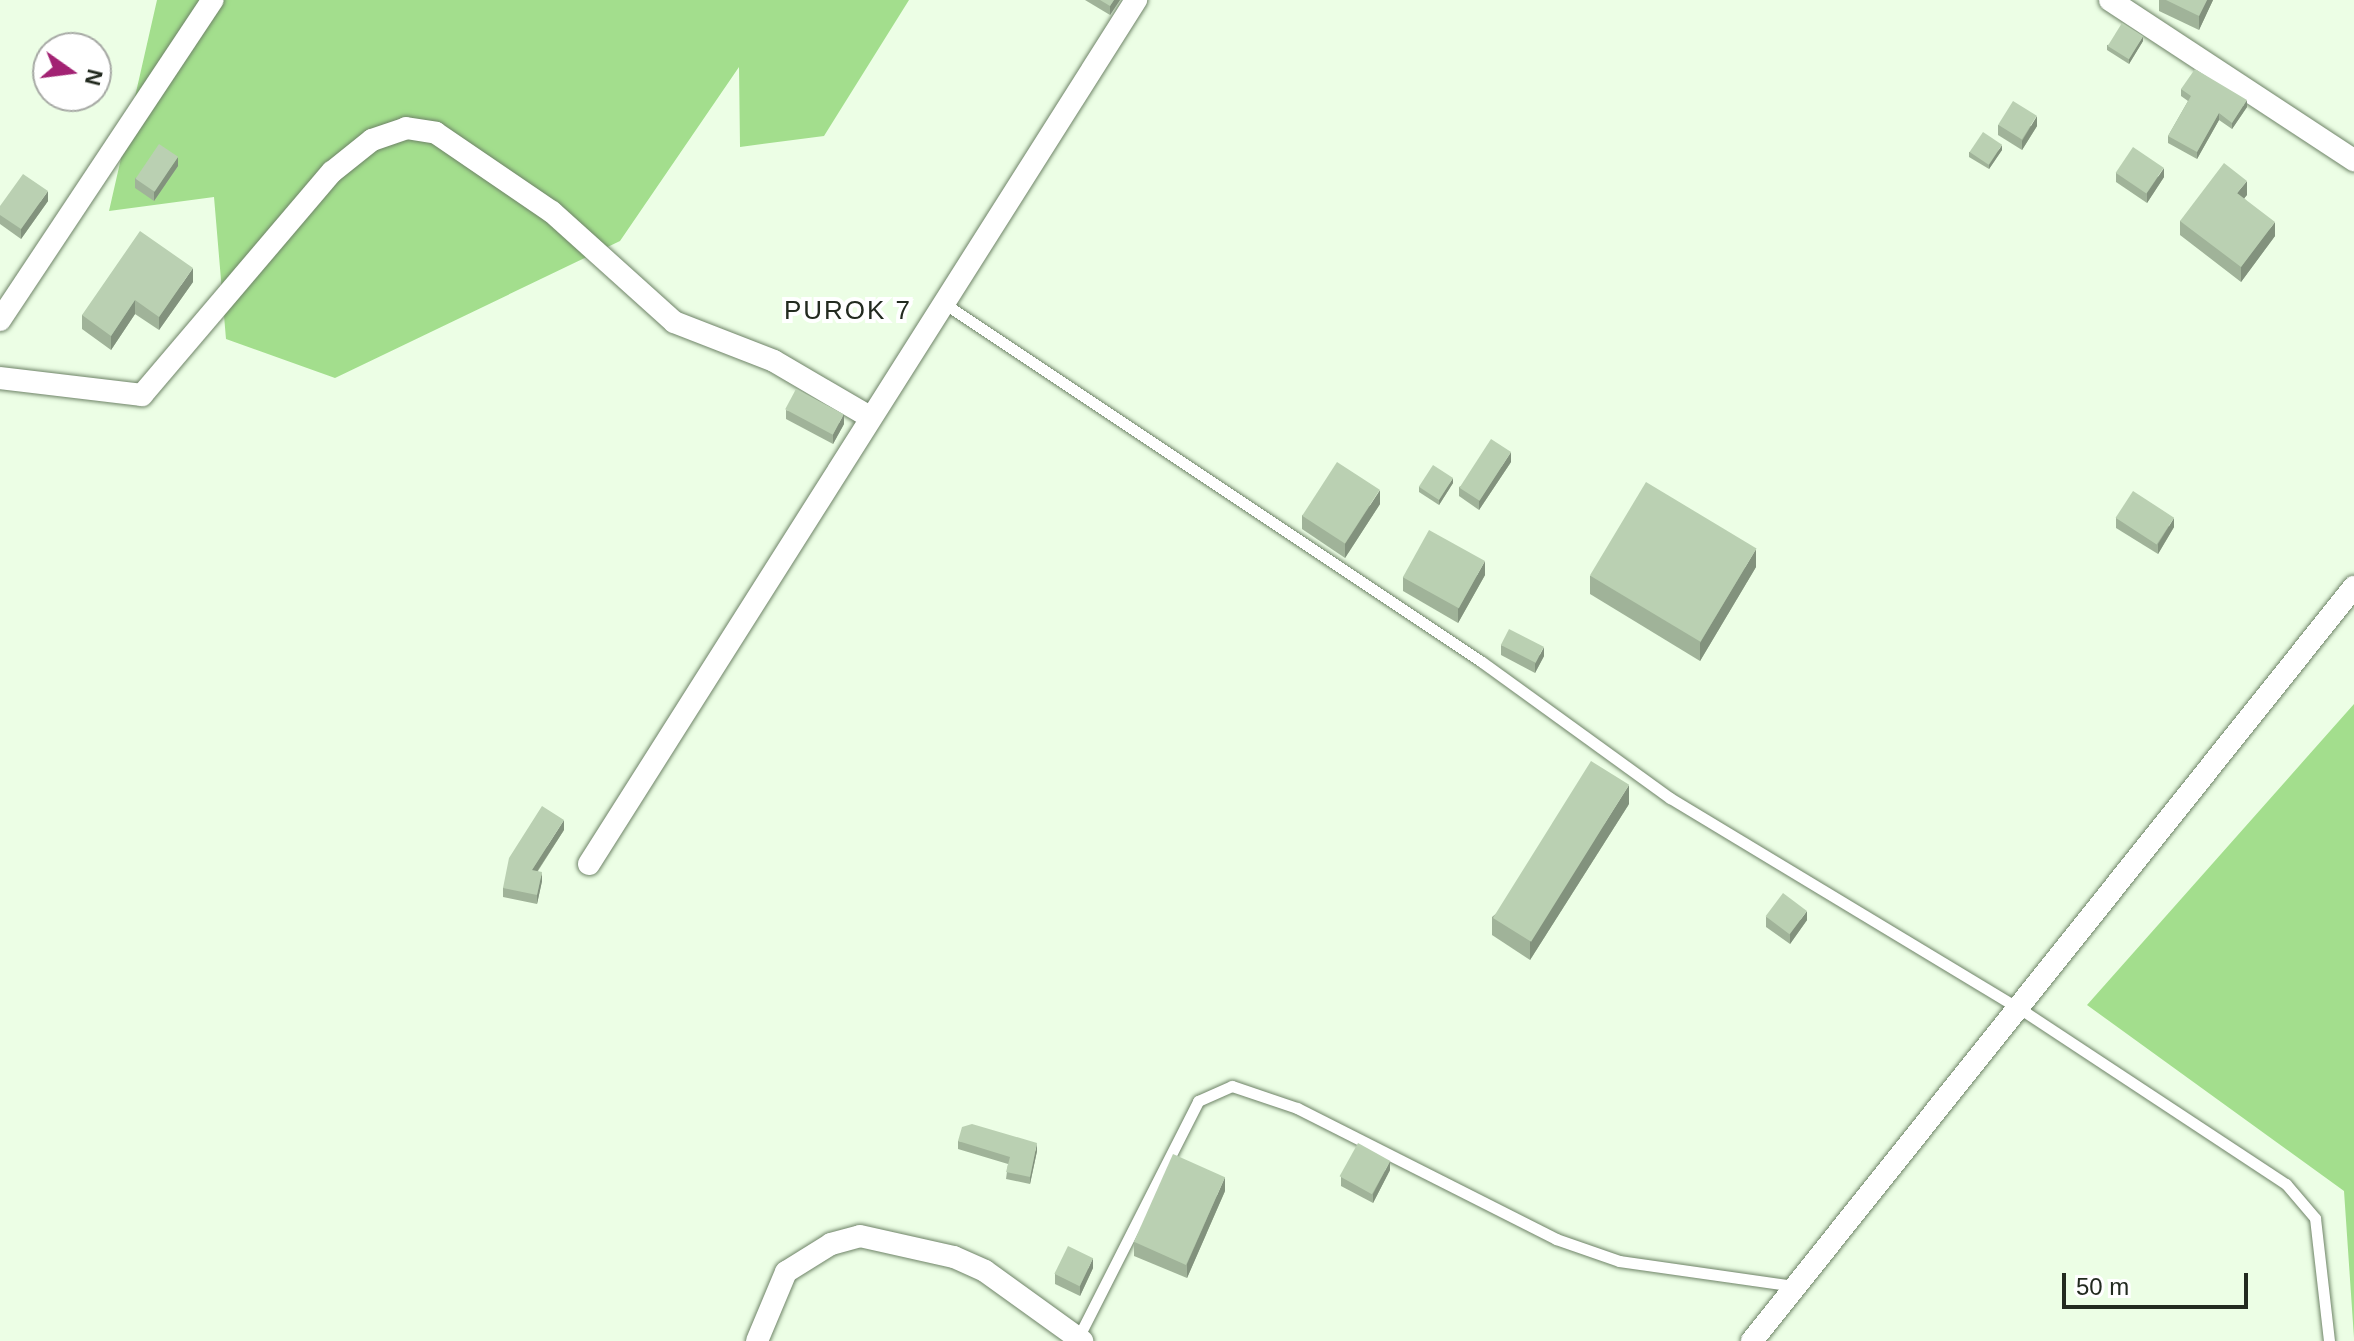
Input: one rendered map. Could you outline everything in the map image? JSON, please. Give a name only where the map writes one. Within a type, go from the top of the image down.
[{"type":"street","points":[[0,320],[213,0]]},
{"type":"street","points":[[589,864],[868,416],[945,304],[1136,0]]},
{"type":"street","points":[[2110,0],[2354,160]]},
{"type":"street","points":[[0,378],[142,395],[332,172],[372,140],[406,128],[436,133],[552,212],[674,322],[774,361],[868,416]]},
{"type":"street","points":[[1752,1341],[2022,1010],[2354,587]]},
{"type":"street","points":[[757,1341],[786,1272],[831,1244],[860,1236],[954,1257],[1080,1340]]},
{"type":"lane","points":[[945,304],[1482,662],[1670,798],[2022,1010],[2305,1201],[2322,1247],[2329,1341]]},
{"type":"lane","points":[[1080,1340],[1198,1101],[1232,1086],[1297,1108],[1556,1239],[1619,1261],[1796,1286]]},
{"type":"green space","points":[[157,0],[909,0],[824,136],[740,147],[739,67],[620,241],[335,378],[226,339],[214,197],[109,211]]},
{"type":"green space","points":[[2354,704],[2354,1338],[2344,1191],[2087,1005]]},
{"type":"building","points":[[1100,0],[1114,0],[1110,6]]},
{"type":"building","points":[[2166,0],[2207,0],[2199,16]]},
{"type":"building","points":[[2122,23],[2143,36],[2129,59],[2108,46]]},
{"type":"building","points":[[2195,69],[2247,100],[2232,123],[2219,113],[2197,152],[2168,136],[2191,96],[2181,89]]},
{"type":"building","points":[[2013,101],[2037,116],[2022,140],[1998,125]]},
{"type":"building","points":[[1983,132],[2002,145],[1989,165],[1970,152]]},
{"type":"building","points":[[159,144],[178,157],[155,192],[136,179]]},
{"type":"building","points":[[2133,147],[2164,168],[2146,193],[2116,173]]},
{"type":"building","points":[[2224,163],[2247,181],[2237,193],[2275,222],[2241,267],[2180,221]]},
{"type":"building","points":[[23,174],[48,191],[21,229],[0,215],[0,206]]},
{"type":"building","points":[[140,231],[193,268],[159,317],[135,300],[111,336],[82,315]]},
{"type":"building","points":[[796,389],[844,414],[833,435],[785,409]]},
{"type":"building","points":[[1491,439],[1511,452],[1480,501],[1459,488]]},
{"type":"building","points":[[1337,462],[1380,490],[1345,543],[1302,516]]},
{"type":"building","points":[[1433,465],[1453,478],[1439,500],[1419,487]]},
{"type":"building","points":[[1646,482],[1757,548],[1700,642],[1590,575]]},
{"type":"building","points":[[2133,491],[2174,518],[2157,545],[2116,518]]},
{"type":"building","points":[[1429,530],[1485,561],[1459,608],[1403,577]]},
{"type":"building","points":[[1509,629],[1544,647],[1536,663],[1501,645]]},
{"type":"building","points":[[1591,761],[1629,785],[1531,942],[1493,918]]},
{"type":"building","points":[[542,806],[564,820],[532,870],[542,872],[537,895],[503,888],[509,858]]},
{"type":"building","points":[[1783,893],[1807,911],[1790,934],[1766,916]]},
{"type":"building","points":[[972,1124],[1037,1143],[1030,1177],[1006,1172],[1010,1157],[958,1141],[962,1127]]},
{"type":"building","points":[[1358,1143],[1390,1161],[1372,1194],[1340,1176]]},
{"type":"building","points":[[1173,1154],[1225,1177],[1186,1265],[1134,1242]]},
{"type":"building","points":[[1068,1246],[1093,1258],[1080,1286],[1054,1274]]},
{"type":"district","name":"PUROK 7","points":[[848,311]]}]
